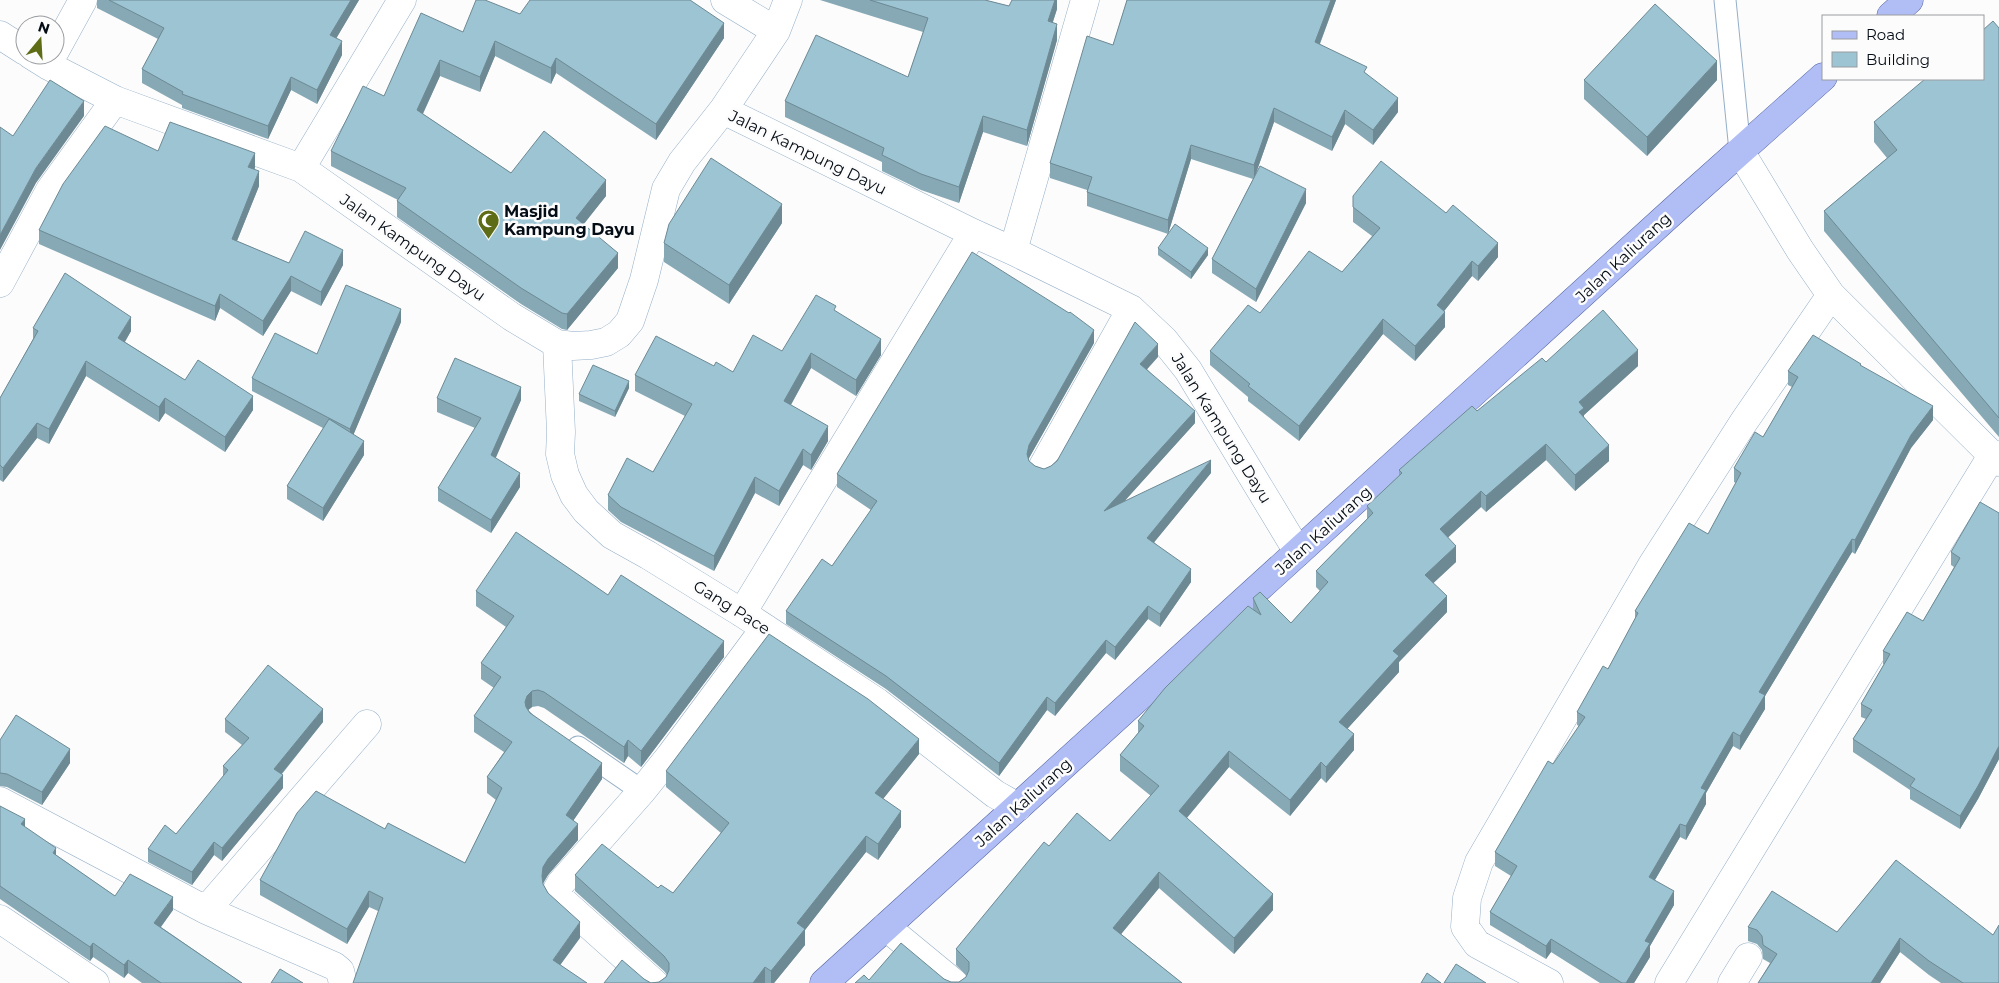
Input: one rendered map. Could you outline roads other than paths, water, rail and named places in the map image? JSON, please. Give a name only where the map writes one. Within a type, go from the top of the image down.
[{"type":"main road","points":[[1892,15],[1909,0]]},
{"type":"main road","name":"Jalan Kaliurang","points":[[824,983],[1822,78]]},
{"type":"street","points":[[65,25],[83,0]]},
{"type":"street","points":[[301,168],[402,0]]},
{"type":"street","points":[[725,0],[776,31]]},
{"type":"street","points":[[723,110],[776,31],[788,0]]},
{"type":"street","points":[[1013,251],[1085,0]]},
{"type":"street","name":"Jalan Kampung Dayu","points":[[0,35],[15,42]]},
{"type":"street","name":"Jalan Kampung Dayu","points":[[57,65],[115,100],[301,168],[512,317],[557,344],[591,346],[606,342],[619,334],[630,321],[644,280],[666,189],[682,162],[723,110],[1131,309],[1177,354],[1298,552]]},
{"type":"street","points":[[0,282],[50,190],[115,100]]},
{"type":"street","points":[[1669,983],[1996,458],[1831,295],[1800,250],[1740,151]]},
{"type":"street","points":[[742,613],[973,233]]},
{"type":"street","points":[[1549,983],[1477,944],[1465,927],[1467,898],[1479,862],[1652,565],[1744,423],[1831,295]]},
{"type":"street","points":[[1043,466],[1131,309]]},
{"type":"street","name":"Gang Pace","points":[[557,344],[561,432],[560,454],[564,475],[574,495],[586,511],[612,535],[742,613],[877,702],[988,789],[1018,807]]},
{"type":"street","points":[[654,983],[558,897],[557,890],[561,883],[642,791],[695,724],[765,628]]},
{"type":"street","points":[[206,910],[367,724]]},
{"type":"street","points":[[0,801],[206,910],[334,966],[340,971],[343,983]]},
{"type":"street","points":[[0,919],[95,983]]},
{"type":"street","points":[[886,926],[954,983]]},
{"type":"street","points":[[1732,983],[1748,957]]},
{"type":"lane","points":[[1725,0],[1740,151]]},
{"type":"lane","points":[[559,733],[642,791]]},
{"type":"place","name":"Masjid Kampung Dayu","points":[[488,239]]}]
